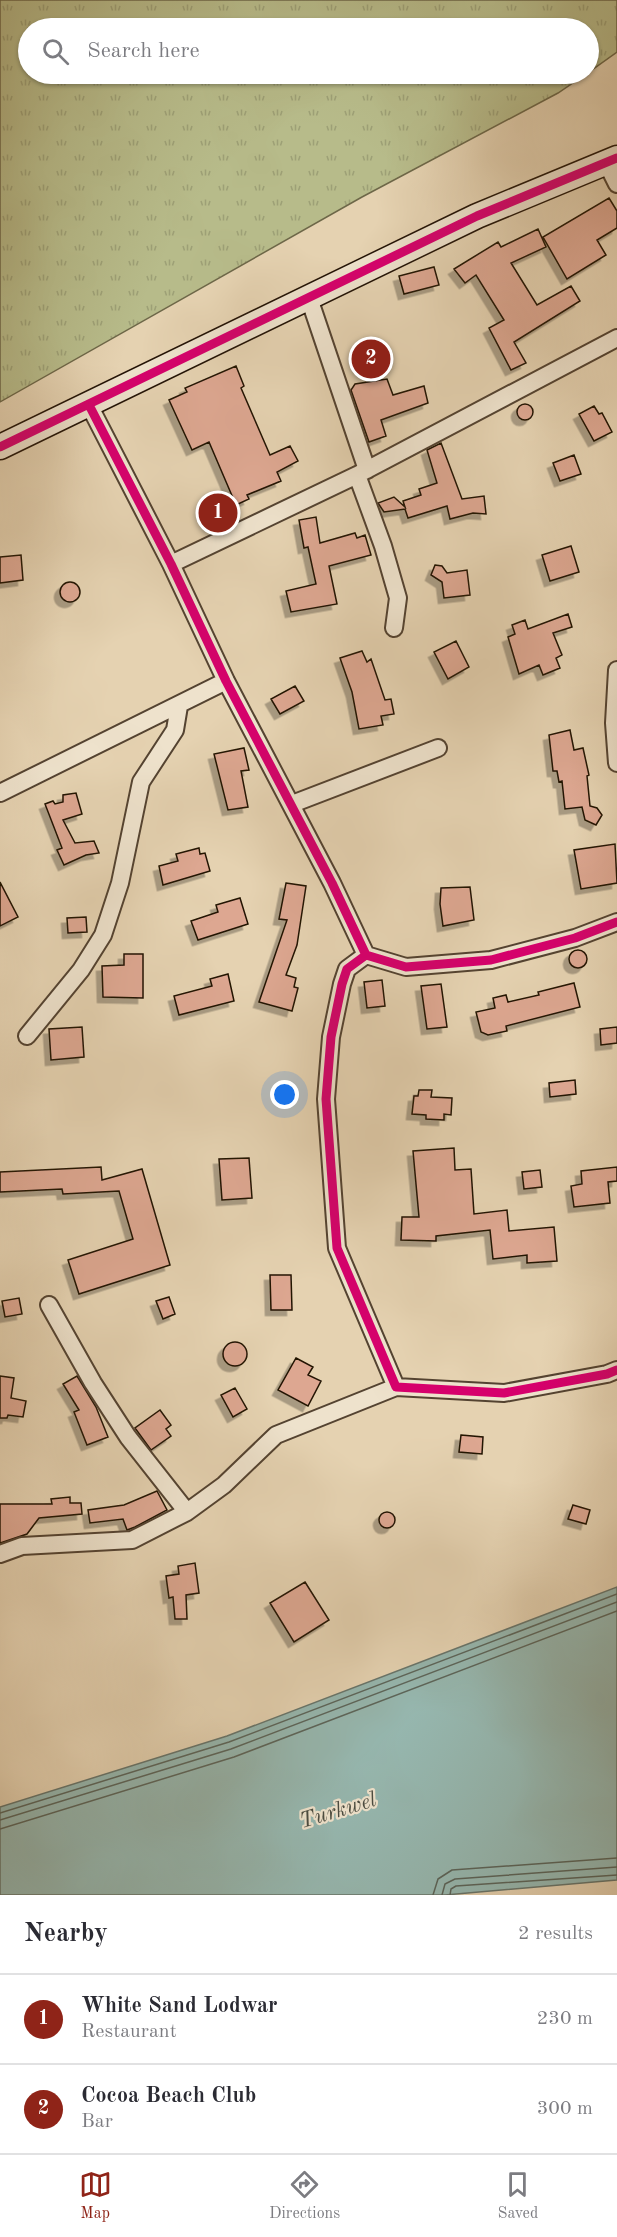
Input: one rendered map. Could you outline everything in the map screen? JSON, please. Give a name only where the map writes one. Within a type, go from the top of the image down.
[{"type":"street","points":[[0,447],[477,216],[611,160],[617,184]]},
{"type":"street","points":[[309,298],[398,598],[394,628]]},
{"type":"street","points":[[171,564],[362,472],[617,338]]},
{"type":"street","points":[[89,405],[171,564],[226,681],[292,804],[366,955],[406,968],[491,960],[575,938],[617,922]]},
{"type":"street","points":[[617,670],[614,723],[617,763]]},
{"type":"street","points":[[0,793],[226,681]]},
{"type":"street","points":[[27,1036],[81,970],[103,935],[120,883],[141,782],[175,730],[179,706]]},
{"type":"street","points":[[292,804],[438,748]]},
{"type":"street","points":[[366,955],[347,969],[342,984],[331,1037],[326,1099],[337,1248],[396,1388]]},
{"type":"street","points":[[50,1305],[93,1383],[128,1437],[187,1512]]},
{"type":"street","points":[[0,1554],[22,1546],[132,1540],[187,1512],[224,1485],[276,1435],[396,1388],[504,1393],[608,1374],[617,1370]]},
{"type":"green space","points":[[0,0],[617,0],[617,52],[599,65],[599,18],[18,18],[18,84],[571,84],[362,197],[0,402]]},
{"type":"water","name":"Turkwel","points":[[617,1587],[617,1880],[445,1895],[0,1895],[0,1807],[227,1736]]},
{"type":"building","points":[[609,198],[617,211],[617,228],[597,240],[606,255],[567,279],[543,237]]},
{"type":"building","points":[[538,229],[546,247],[511,263],[537,305],[571,286],[580,301],[514,342],[526,363],[511,370],[489,328],[504,320],[476,275],[465,283],[454,269],[498,242],[501,247]]},
{"type":"building","points":[[434,267],[439,285],[404,294],[399,276]]},
{"type":"building","points":[[236,366],[244,386],[241,388],[270,455],[290,446],[298,461],[277,472],[281,481],[247,495],[249,499],[236,505],[209,442],[192,450],[169,400],[187,392],[185,388]]},
{"type":"building","points":[[387,379],[393,395],[424,386],[428,403],[381,420],[386,436],[369,442],[351,390],[355,384]]},
{"type":"building","points":[[525,404],[531,406],[533,412],[531,418],[525,420],[519,418],[517,412],[519,406]]},
{"type":"building","points":[[594,406],[599,414],[602,413],[612,432],[594,441],[579,414]]},
{"type":"building","points":[[441,443],[462,499],[484,496],[486,514],[473,513],[450,519],[447,506],[408,518],[405,509],[384,512],[378,503],[394,497],[405,507],[403,501],[421,495],[419,489],[437,483],[427,450]]},
{"type":"building","points":[[574,455],[581,474],[560,481],[553,463]]},
{"type":"building","points":[[316,517],[320,543],[355,533],[357,538],[365,535],[371,555],[329,566],[337,604],[291,612],[286,591],[316,584],[308,547],[304,548],[299,520]]},
{"type":"building","points":[[571,546],[579,572],[550,581],[542,555]]},
{"type":"building","points":[[21,555],[23,580],[0,583],[0,557]]},
{"type":"building","points":[[435,565],[442,566],[447,573],[467,570],[470,595],[444,598],[442,582],[431,575]]},
{"type":"building","points":[[70,582],[77,585],[80,592],[77,599],[70,602],[63,599],[60,592],[63,585]]},
{"type":"building","points":[[568,614],[572,627],[553,633],[562,655],[556,658],[560,668],[543,675],[539,665],[519,674],[508,637],[515,634],[512,625],[525,620],[528,629]]},
{"type":"building","points":[[456,641],[469,667],[448,679],[434,652]]},
{"type":"building","points":[[362,651],[367,662],[371,659],[385,700],[391,699],[394,714],[381,716],[383,725],[359,729],[352,692],[340,658]]},
{"type":"building","points":[[295,686],[304,701],[280,714],[271,699]]},
{"type":"building","points":[[570,730],[574,750],[583,748],[589,775],[587,776],[590,806],[597,808],[602,815],[596,825],[585,820],[582,807],[565,809],[562,781],[559,782],[557,771],[553,771],[549,735]]},
{"type":"building","points":[[244,748],[249,770],[241,771],[248,807],[228,810],[214,754]]},
{"type":"building","points":[[76,793],[82,814],[63,820],[75,843],[94,841],[99,853],[86,855],[64,865],[57,850],[62,848],[45,804],[53,801],[55,804],[63,802],[63,795]]},
{"type":"building","points":[[615,844],[617,883],[581,889],[574,850]]},
{"type":"building","points":[[199,848],[200,854],[205,853],[210,871],[163,885],[159,866],[178,861],[176,854]]},
{"type":"building","points":[[0,882],[18,917],[0,926]]},
{"type":"building","points":[[286,883],[306,886],[297,945],[286,975],[296,978],[294,987],[298,988],[292,1011],[259,1002],[287,920],[279,919]]},
{"type":"building","points":[[470,887],[474,920],[443,926],[440,904],[441,888]]},
{"type":"building","points":[[240,898],[248,924],[198,940],[191,921],[218,912],[216,905]]},
{"type":"building","points":[[86,917],[87,932],[68,933],[67,918]]},
{"type":"building","points":[[578,950],[584,953],[587,959],[584,965],[578,968],[572,965],[569,959],[572,953]]},
{"type":"building","points":[[124,954],[143,954],[143,998],[103,997],[102,966],[124,965]]},
{"type":"building","points":[[228,974],[234,1001],[179,1015],[174,996],[212,986],[210,979]]},
{"type":"building","points":[[382,980],[385,1006],[367,1008],[364,982]]},
{"type":"building","points":[[574,983],[580,1007],[506,1026],[507,1031],[488,1035],[481,1032],[476,1012],[495,1008],[493,998],[506,995],[508,1002],[539,995],[538,992]]},
{"type":"building","points":[[441,984],[447,1027],[427,1029],[421,986]]},
{"type":"building","points":[[82,1027],[84,1057],[51,1060],[49,1029]]},
{"type":"building","points":[[617,1027],[617,1043],[601,1045],[600,1029]]},
{"type":"building","points":[[575,1080],[576,1094],[550,1097],[549,1083]]},
{"type":"building","points":[[419,1090],[432,1090],[431,1097],[452,1098],[451,1115],[444,1114],[444,1120],[426,1119],[426,1115],[412,1114],[414,1096],[418,1096]]},
{"type":"building","points":[[454,1148],[455,1170],[471,1169],[474,1214],[507,1210],[509,1231],[554,1227],[557,1261],[527,1263],[527,1255],[493,1259],[490,1230],[436,1236],[436,1241],[401,1240],[402,1217],[419,1217],[413,1151]]},
{"type":"building","points":[[249,1158],[252,1198],[222,1200],[219,1159]]},
{"type":"building","points":[[101,1167],[102,1180],[142,1169],[170,1265],[79,1294],[68,1260],[133,1239],[119,1191],[63,1194],[62,1189],[0,1192],[0,1172]]},
{"type":"building","points":[[617,1167],[617,1181],[608,1182],[610,1203],[574,1207],[571,1186],[582,1184],[581,1171]]},
{"type":"building","points":[[540,1170],[542,1187],[524,1189],[522,1172]]},
{"type":"building","points":[[270,1275],[291,1275],[292,1310],[271,1310]]},
{"type":"building","points":[[169,1297],[175,1314],[163,1319],[156,1301]]},
{"type":"building","points":[[19,1298],[22,1314],[5,1317],[2,1301]]},
{"type":"building","points":[[235,1342],[244,1345],[247,1354],[244,1363],[235,1366],[226,1363],[223,1354],[226,1345]]},
{"type":"building","points":[[296,1358],[313,1367],[308,1375],[321,1381],[308,1406],[278,1390]]},
{"type":"building","points":[[0,1376],[14,1378],[11,1398],[26,1401],[23,1417],[8,1415],[7,1418],[0,1418]]},
{"type":"building","points":[[77,1376],[96,1407],[108,1437],[87,1445],[74,1412],[79,1410],[63,1384]]},
{"type":"building","points":[[235,1388],[247,1409],[233,1417],[221,1395]]},
{"type":"building","points":[[160,1410],[171,1425],[166,1429],[171,1436],[151,1450],[135,1428]]},
{"type":"building","points":[[461,1435],[483,1437],[482,1454],[459,1452]]},
{"type":"building","points":[[157,1491],[167,1510],[135,1527],[127,1530],[123,1519],[90,1523],[88,1510],[124,1505]]},
{"type":"building","points":[[70,1497],[70,1503],[81,1503],[82,1514],[39,1518],[27,1534],[0,1543],[0,1504],[52,1504],[51,1499]]},
{"type":"building","points":[[573,1505],[590,1510],[586,1524],[568,1519]]},
{"type":"building","points":[[387,1512],[395,1520],[387,1528],[379,1520]]},
{"type":"building","points":[[195,1563],[199,1593],[186,1595],[187,1619],[175,1619],[173,1597],[169,1598],[166,1576],[179,1574],[178,1566]]},
{"type":"building","points":[[305,1582],[329,1620],[294,1642],[270,1603]]},
{"type":"cycle path","points":[[0,447],[477,216],[617,158]]},
{"type":"cycle path","points":[[89,405],[171,564],[226,681],[332,883],[366,955],[406,967],[491,960],[575,938],[617,922]]},
{"type":"cycle path","points":[[366,955],[347,969],[342,984],[331,1037],[326,1099],[337,1248],[396,1387],[504,1393],[607,1374],[617,1370]]},
{"type":"place","name":"Cocoa Beach Club","points":[[371,359]]},
{"type":"place","name":"White Sand Lodwar","points":[[218,513]]}]
